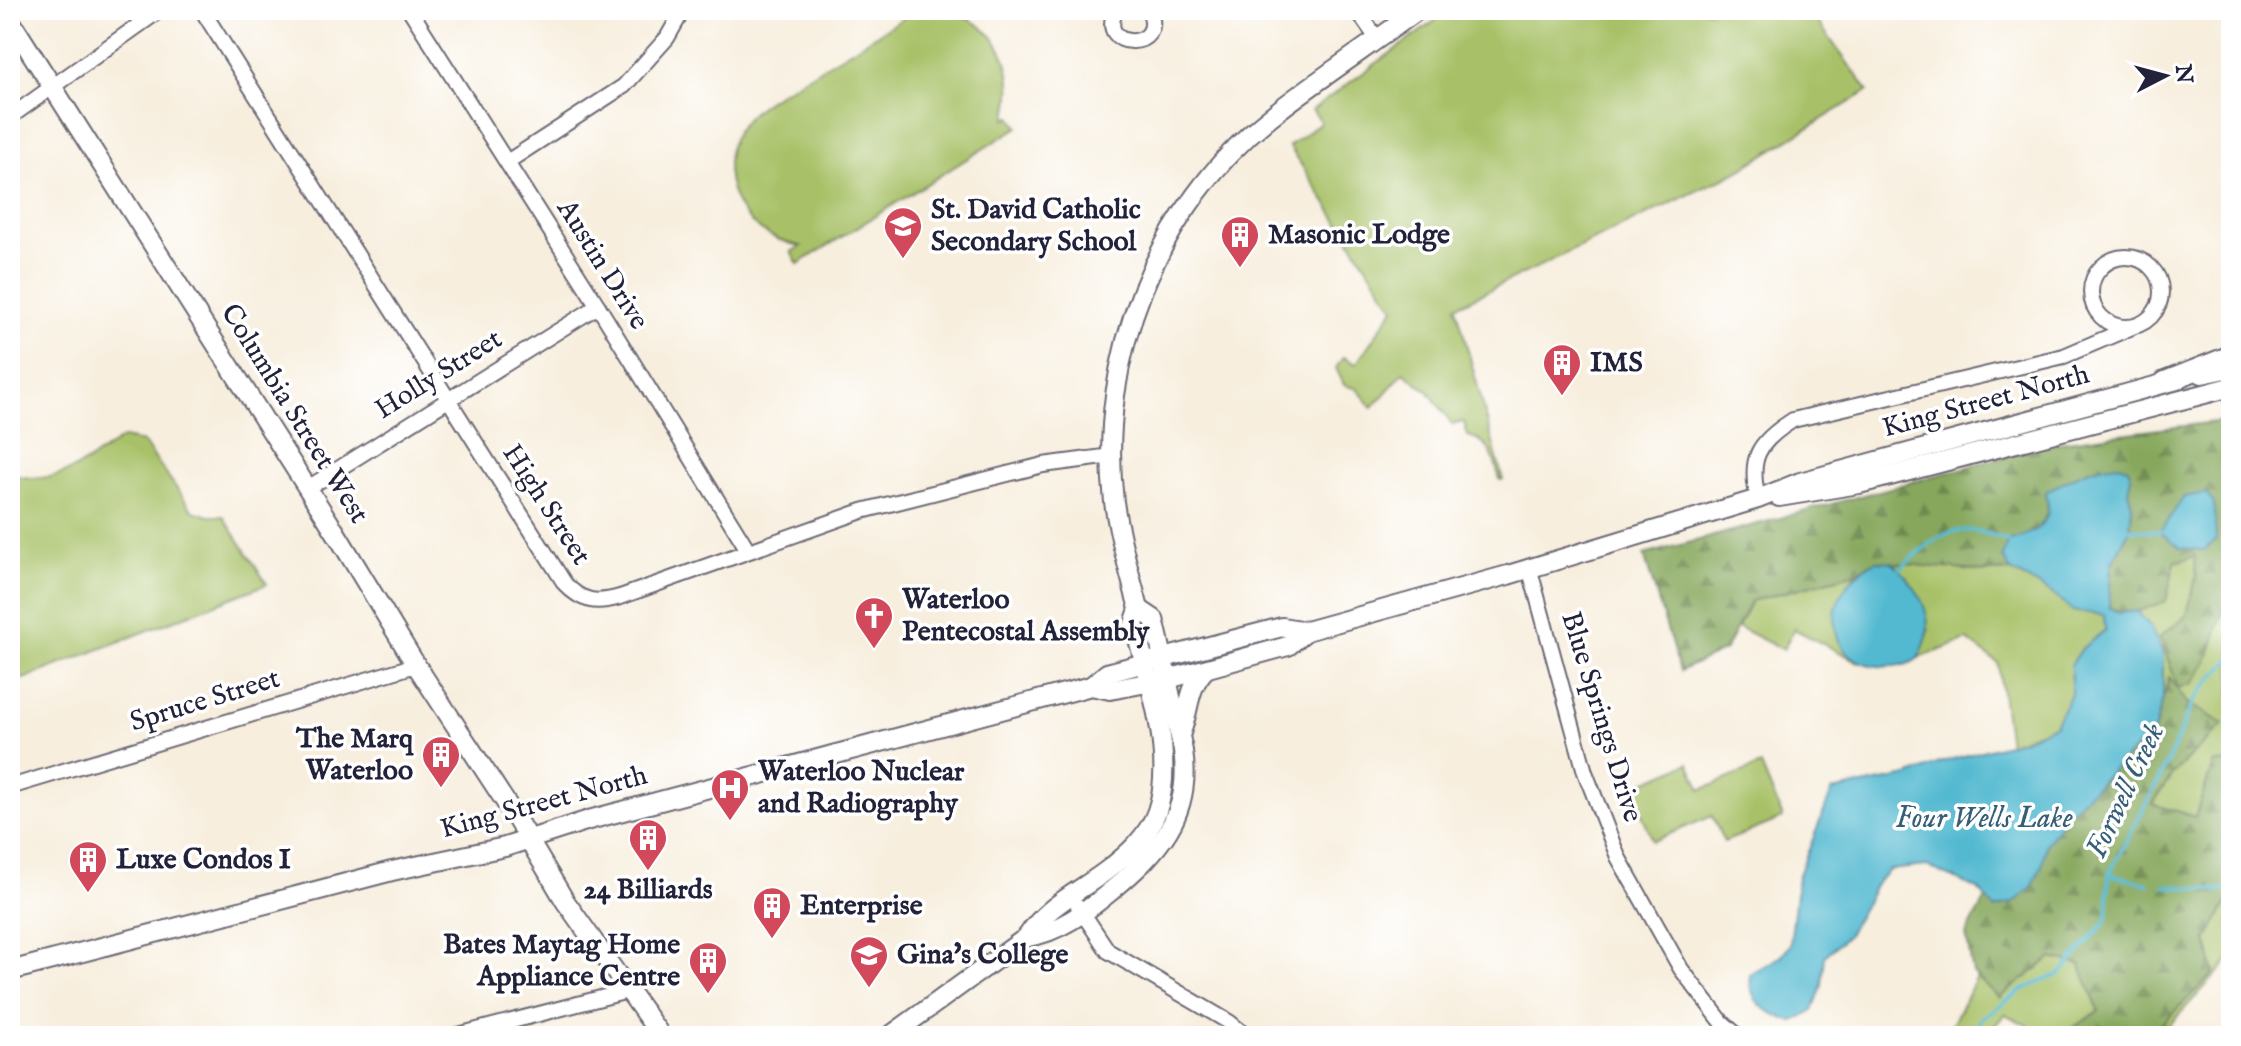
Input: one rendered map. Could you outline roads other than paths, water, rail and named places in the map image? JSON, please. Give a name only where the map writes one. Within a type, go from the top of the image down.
[{"type":"highway","points":[[2165,382],[2231,356]]},
{"type":"main road","points":[[890,1036],[1027,937],[1037,921],[1129,853],[1146,834],[1157,812],[1163,784],[1163,757],[1134,624],[1139,609],[1114,502],[1112,456],[1116,380],[1126,335],[1138,300],[1172,229],[1218,169],[1268,119],[1418,10]]},
{"type":"main road","name":"Columbia Street West","points":[[10,20],[308,488],[565,901],[661,1036]]},
{"type":"main road","name":"King Street North","points":[[1091,686],[1110,690],[1149,684],[1206,669],[1288,646],[1306,631],[1758,499],[1800,482],[2165,382],[2231,368]]},
{"type":"main road","name":"King Street North","points":[[1758,499],[1859,484],[2231,387]]},
{"type":"main road","points":[[1027,937],[1047,935],[1082,912],[1149,859],[1170,828],[1183,792],[1184,764],[1180,735],[1154,619],[1139,609]]},
{"type":"main road","name":"King Street North","points":[[10,971],[392,871],[528,839],[1091,686],[1107,673],[1282,627],[1306,631]]},
{"type":"main road","points":[[1180,735],[1189,714],[1194,684],[1206,669]]},
{"type":"street","points":[[10,117],[160,10]]},
{"type":"street","name":"High Street","points":[[202,10],[565,584],[583,600],[605,601],[620,597],[862,511],[1043,465],[1112,456]]},
{"type":"street","name":"Austin Drive","points":[[410,10],[748,550]]},
{"type":"street","points":[[507,162],[624,86],[667,38],[683,10]]},
{"type":"street","points":[[1116,10],[1111,22],[1113,29],[1124,41],[1131,42],[1139,41],[1150,32],[1152,21],[1149,10]]},
{"type":"street","points":[[1357,10],[1378,40]]},
{"type":"street","points":[[1758,499],[1753,470],[1758,450],[1771,434],[1793,420],[2064,356],[2132,327],[2147,320],[2155,311],[2160,297],[2160,285],[2155,274],[2139,260],[2115,259],[2104,265],[2092,282],[2093,306],[2108,323],[2132,327]]},
{"type":"street","name":"Holly Street","points":[[308,488],[598,306]]},
{"type":"street","name":"Blue Springs Drive","points":[[1529,567],[1585,772],[1618,857],[1681,969],[1722,1022],[1738,1036]]},
{"type":"street","name":"Spruce Street","points":[[10,787],[416,665]]},
{"type":"street","points":[[1072,895],[1108,951],[1229,1022],[1246,1036]]},
{"type":"street","points":[[454,1036],[628,991]]},
{"type":"water","name":"Four Wells Lake","points":[[2118,464],[2128,467],[2131,477],[2128,491],[2132,506],[2130,529],[2111,565],[2109,607],[2118,613],[2137,611],[2149,625],[2163,653],[2163,698],[2154,731],[2071,810],[2046,844],[2042,866],[2032,887],[2015,902],[1996,909],[1978,889],[1927,866],[1890,870],[1878,881],[1847,936],[1825,956],[1822,985],[1813,1011],[1792,1022],[1767,1010],[1752,993],[1750,974],[1781,956],[1790,945],[1798,877],[1832,791],[1908,776],[1942,762],[2025,739],[2055,725],[2071,694],[2071,665],[2080,650],[2105,630],[2104,615],[2073,611],[2049,591],[2011,571],[2003,557],[2007,541],[2032,532],[2046,518],[2046,492],[2089,470]]},
{"type":"water","points":[[2206,493],[2214,503],[2216,540],[2204,550],[2181,548],[2160,532],[2184,497]]},
{"type":"water","points":[[1875,561],[1892,562],[1915,589],[1925,610],[1928,632],[1925,643],[1918,658],[1909,664],[1881,666],[1860,662],[1839,642],[1835,619],[1838,601],[1853,578]]},
{"type":"waterway","points":[[2130,529],[2160,532]]},
{"type":"waterway","points":[[1900,569],[1949,533],[1974,531],[2007,541]]},
{"type":"waterway","name":"Forwell Creek","points":[[1972,1036],[1982,1018],[2022,990],[2060,974],[2107,920],[2109,874],[2167,764],[2193,702],[2231,660]]},
{"type":"waterway","points":[[2109,874],[2148,884]]},
{"type":"waterway","points":[[2165,886],[2230,891]]},
{"type":"place","name":"St. David Catholic Secondary School","points":[[903,260]]},
{"type":"place","name":"Masonic Lodge","points":[[1240,269]]},
{"type":"place","name":"IMS","points":[[1562,397]]},
{"type":"place","name":"Waterloo Pentecostal Assembly","points":[[874,650]]},
{"type":"place","name":"The Marq Waterloo","points":[[441,789]]},
{"type":"place","name":"Waterloo Nuclear and Radiography","points":[[730,822]]},
{"type":"place","name":"24 Billiards","points":[[648,872]]},
{"type":"place","name":"Luxe Condos I","points":[[88,894]]},
{"type":"place","name":"Enterprise","points":[[772,940]]},
{"type":"place","name":"Gina's College","points":[[869,989]]},
{"type":"place","name":"Bates Maytag Home Appliance Centre","points":[[708,995]]}]
